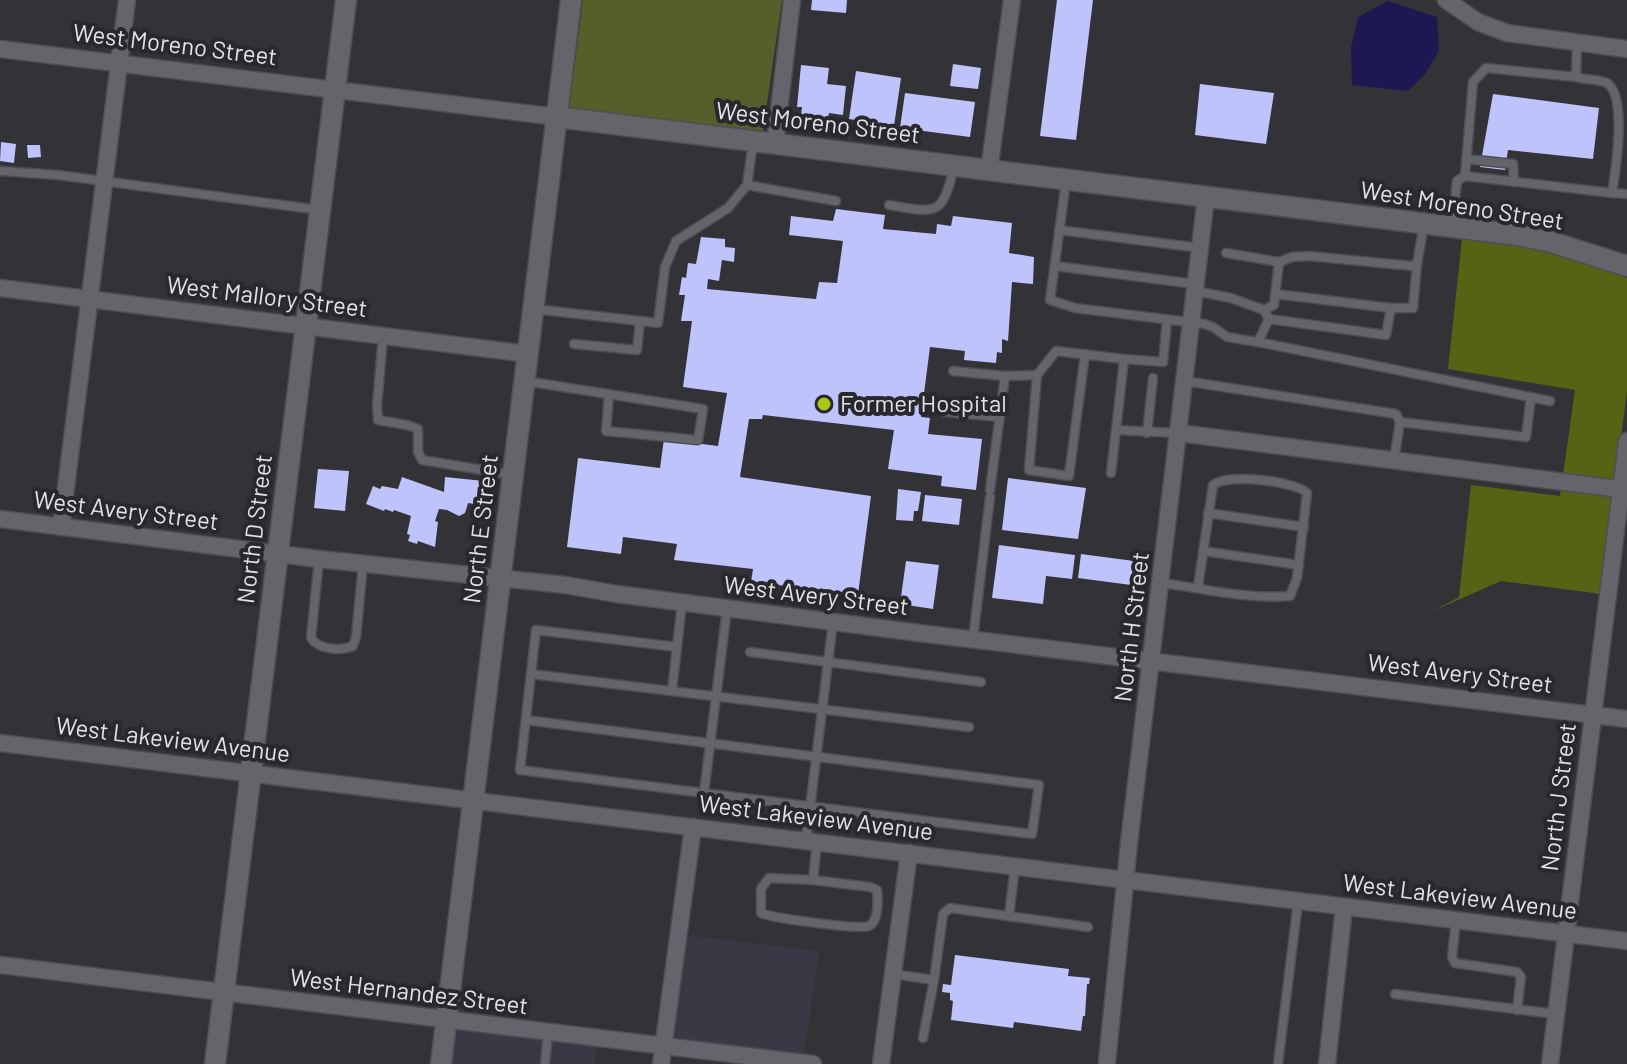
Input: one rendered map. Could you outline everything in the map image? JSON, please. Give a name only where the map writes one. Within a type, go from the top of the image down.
[{"type":"street","points":[[61,527],[127,0]]},
{"type":"street","name":"North D Street","points":[[215,1064],[346,0]]},
{"type":"street","name":"North E Street","points":[[441,1064],[571,0]]},
{"type":"street","points":[[775,144],[792,0]]},
{"type":"street","points":[[989,171],[1012,0]]},
{"type":"street","points":[[1448,0],[1490,27],[1522,36],[1627,49]]},
{"type":"street","name":"West Moreno Street","points":[[0,49],[1452,227],[1551,242],[1627,266]]},
{"type":"street","name":"North H Street","points":[[1107,1062],[1206,197]]},
{"type":"street","name":"West Mallory Street","points":[[0,288],[528,354]]},
{"type":"street","points":[[1179,433],[1624,490]]},
{"type":"street","name":"North J Street","points":[[1550,1064],[1624,490],[1627,441]]},
{"type":"street","name":"West Avery Street","points":[[0,519],[319,559],[565,585],[973,640],[1627,719]]},
{"type":"street","name":"West Lakeview Avenue","points":[[0,743],[1627,941]]},
{"type":"street","points":[[661,1064],[693,827]]},
{"type":"street","points":[[881,1064],[909,853]]},
{"type":"street","points":[[1327,1064],[1344,907]]},
{"type":"street","name":"West Hernandez Street","points":[[0,965],[813,1064]]},
{"type":"lane","points":[[1576,77],[1577,43]]},
{"type":"lane","points":[[1465,176],[1473,82],[1486,68],[1576,77],[1606,83],[1615,89],[1621,99],[1622,116],[1612,193]]},
{"type":"lane","points":[[533,309],[658,323],[665,267],[676,241],[728,208],[747,185],[753,142]]},
{"type":"lane","points":[[1466,159],[1513,164],[1514,182]]},
{"type":"lane","points":[[889,205],[917,210],[934,210],[941,206],[954,166]]},
{"type":"lane","points":[[1,171],[104,181],[321,210]]},
{"type":"lane","points":[[1452,227],[1457,181],[1465,176],[1627,194]]},
{"type":"lane","points":[[1067,180],[1050,300],[1075,308],[1213,327],[1227,337],[1550,401]]},
{"type":"lane","points":[[747,185],[836,201]]},
{"type":"lane","points":[[1276,294],[1413,308],[1424,224]]},
{"type":"lane","points":[[1059,230],[1200,248]]},
{"type":"lane","points":[[1226,253],[1279,262],[1309,256],[1417,264]]},
{"type":"lane","points":[[1264,310],[1274,305],[1279,262]]},
{"type":"lane","points":[[1055,266],[1196,288],[1264,310],[1269,319]]},
{"type":"lane","points":[[1269,319],[1386,335],[1391,308]]},
{"type":"lane","points":[[1258,342],[1269,319]]},
{"type":"lane","points":[[1085,354],[1069,476],[1029,470],[1037,375],[1056,351],[1163,362],[1167,320]]},
{"type":"lane","points":[[574,344],[637,350],[640,321]]},
{"type":"lane","points":[[383,336],[378,420],[418,429],[418,452],[422,460],[514,475]]},
{"type":"lane","points":[[1111,473],[1124,359]]},
{"type":"lane","points":[[953,371],[1005,376],[1037,375]]},
{"type":"lane","points":[[973,640],[1005,376]]},
{"type":"lane","points":[[1147,433],[1153,378]]},
{"type":"lane","points":[[525,381],[703,409],[698,440],[606,431],[609,395]]},
{"type":"lane","points":[[1185,381],[1396,414],[1400,422],[1394,460]]},
{"type":"lane","points":[[1400,422],[1526,437],[1531,397]]},
{"type":"lane","points":[[945,412],[1000,417]]},
{"type":"lane","points":[[1116,430],[1179,433]]},
{"type":"lane","points":[[1162,583],[1268,596],[1290,596],[1297,578],[1307,493],[1296,486],[1242,479],[1218,480],[1213,485],[1198,587]]},
{"type":"lane","points":[[1208,513],[1304,527]]},
{"type":"lane","points":[[1203,551],[1299,565]]},
{"type":"lane","points":[[319,559],[311,638],[320,646],[343,649],[353,646],[356,637],[363,564]]},
{"type":"lane","points":[[672,691],[682,603]]},
{"type":"lane","points":[[704,793],[727,608]]},
{"type":"lane","points":[[813,880],[810,806],[833,622]]},
{"type":"lane","points":[[526,720],[1039,785],[1032,834],[520,770],[536,630],[677,647]]},
{"type":"lane","points":[[750,652],[981,682]]},
{"type":"lane","points":[[531,674],[969,727]]},
{"type":"lane","points":[[1009,916],[1015,866]]},
{"type":"lane","points":[[769,878],[813,880],[877,890],[872,924],[849,926],[761,913],[761,889],[769,878]]},
{"type":"lane","points":[[1278,1064],[1298,902]]},
{"type":"lane","points":[[923,1038],[943,914],[950,908],[1088,927]]},
{"type":"lane","points":[[1456,921],[1452,957],[1455,963],[1517,972],[1521,977],[1517,1010]]},
{"type":"lane","points":[[892,974],[934,980]]},
{"type":"lane","points":[[1395,994],[1556,1014]]},
{"type":"lane","points":[[545,1064],[548,1033]]},
{"type":"shaded area","points":[[1388,1],[1437,17],[1439,51],[1425,74],[1408,91],[1352,85],[1351,47],[1358,17]]},
{"type":"shaded area","points":[[685,935],[819,951],[804,1055],[671,1039]]},
{"type":"shaded area","points":[[453,1029],[597,1046],[594,1064],[448,1064]]},
{"type":"green space","points":[[583,0],[782,0],[763,131],[569,108]]},
{"type":"green space","points":[[1462,239],[1530,245],[1627,278],[1627,391],[1601,594],[1501,581],[1433,611],[1459,597],[1471,485],[1560,496],[1575,390],[1448,369]]},
{"type":"building","points":[[812,0],[847,0],[846,13],[811,10]]},
{"type":"building","points":[[1057,0],[1093,0],[1076,140],[1040,136]]},
{"type":"building","points":[[953,64],[981,68],[978,89],[950,86]]},
{"type":"building","points":[[801,65],[829,68],[827,84],[846,86],[843,115],[829,113],[828,118],[801,115],[802,107],[797,107]]},
{"type":"building","points":[[856,71],[901,78],[894,126],[849,119]]},
{"type":"building","points":[[1200,84],[1274,93],[1266,144],[1195,135]]},
{"type":"building","points":[[905,93],[975,102],[970,137],[900,128]]},
{"type":"building","points":[[1493,94],[1599,108],[1593,159],[1508,150],[1505,170],[1480,167]]},
{"type":"building","points":[[1,142],[16,144],[14,163],[0,161]]},
{"type":"building","points":[[27,145],[40,145],[41,157],[28,158]]},
{"type":"building","name":"Former Hospital","points":[[836,209],[885,215],[883,229],[936,234],[937,224],[951,226],[953,216],[1012,223],[1009,253],[1034,257],[1033,284],[1012,282],[1008,341],[1002,339],[1002,353],[997,352],[996,363],[964,360],[965,351],[930,347],[921,417],[930,418],[928,434],[982,439],[976,490],[941,486],[942,476],[888,469],[894,430],[763,415],[762,419],[749,419],[740,477],[871,496],[858,594],[751,582],[753,569],[674,560],[677,544],[623,537],[621,554],[567,547],[578,458],[660,468],[664,439],[718,446],[727,393],[683,387],[692,321],[681,321],[685,295],[679,295],[688,263],[696,264],[701,237],[725,239],[725,247],[735,248],[734,262],[722,260],[719,281],[708,279],[707,289],[816,299],[819,282],[837,283],[843,241],[789,235],[791,216],[833,221]]},
{"type":"building","points":[[318,469],[349,471],[345,511],[314,508]]},
{"type":"building","points":[[402,477],[444,492],[445,477],[484,481],[481,505],[468,503],[465,513],[459,516],[439,509],[435,521],[438,522],[435,547],[408,541],[411,516],[366,504],[373,486],[398,489]]},
{"type":"building","points":[[1008,478],[1086,488],[1078,539],[1002,530]]},
{"type":"building","points":[[898,489],[921,492],[913,521],[896,520]]},
{"type":"building","points":[[925,495],[962,499],[959,525],[922,521]]},
{"type":"building","points":[[999,545],[1075,555],[1072,579],[1046,576],[1043,604],[992,598]]},
{"type":"building","points":[[1081,554],[1134,561],[1131,585],[1078,578]]},
{"type":"building","points":[[906,561],[939,565],[933,609],[900,604]]},
{"type":"building","points":[[955,955],[1069,969],[1068,976],[1090,978],[1081,1031],[1014,1022],[1013,1028],[951,1020],[953,1001],[950,1000],[950,993],[942,992],[943,984],[951,985]]},
{"type":"place","name":"Former Hospital","points":[[824,404]]}]
